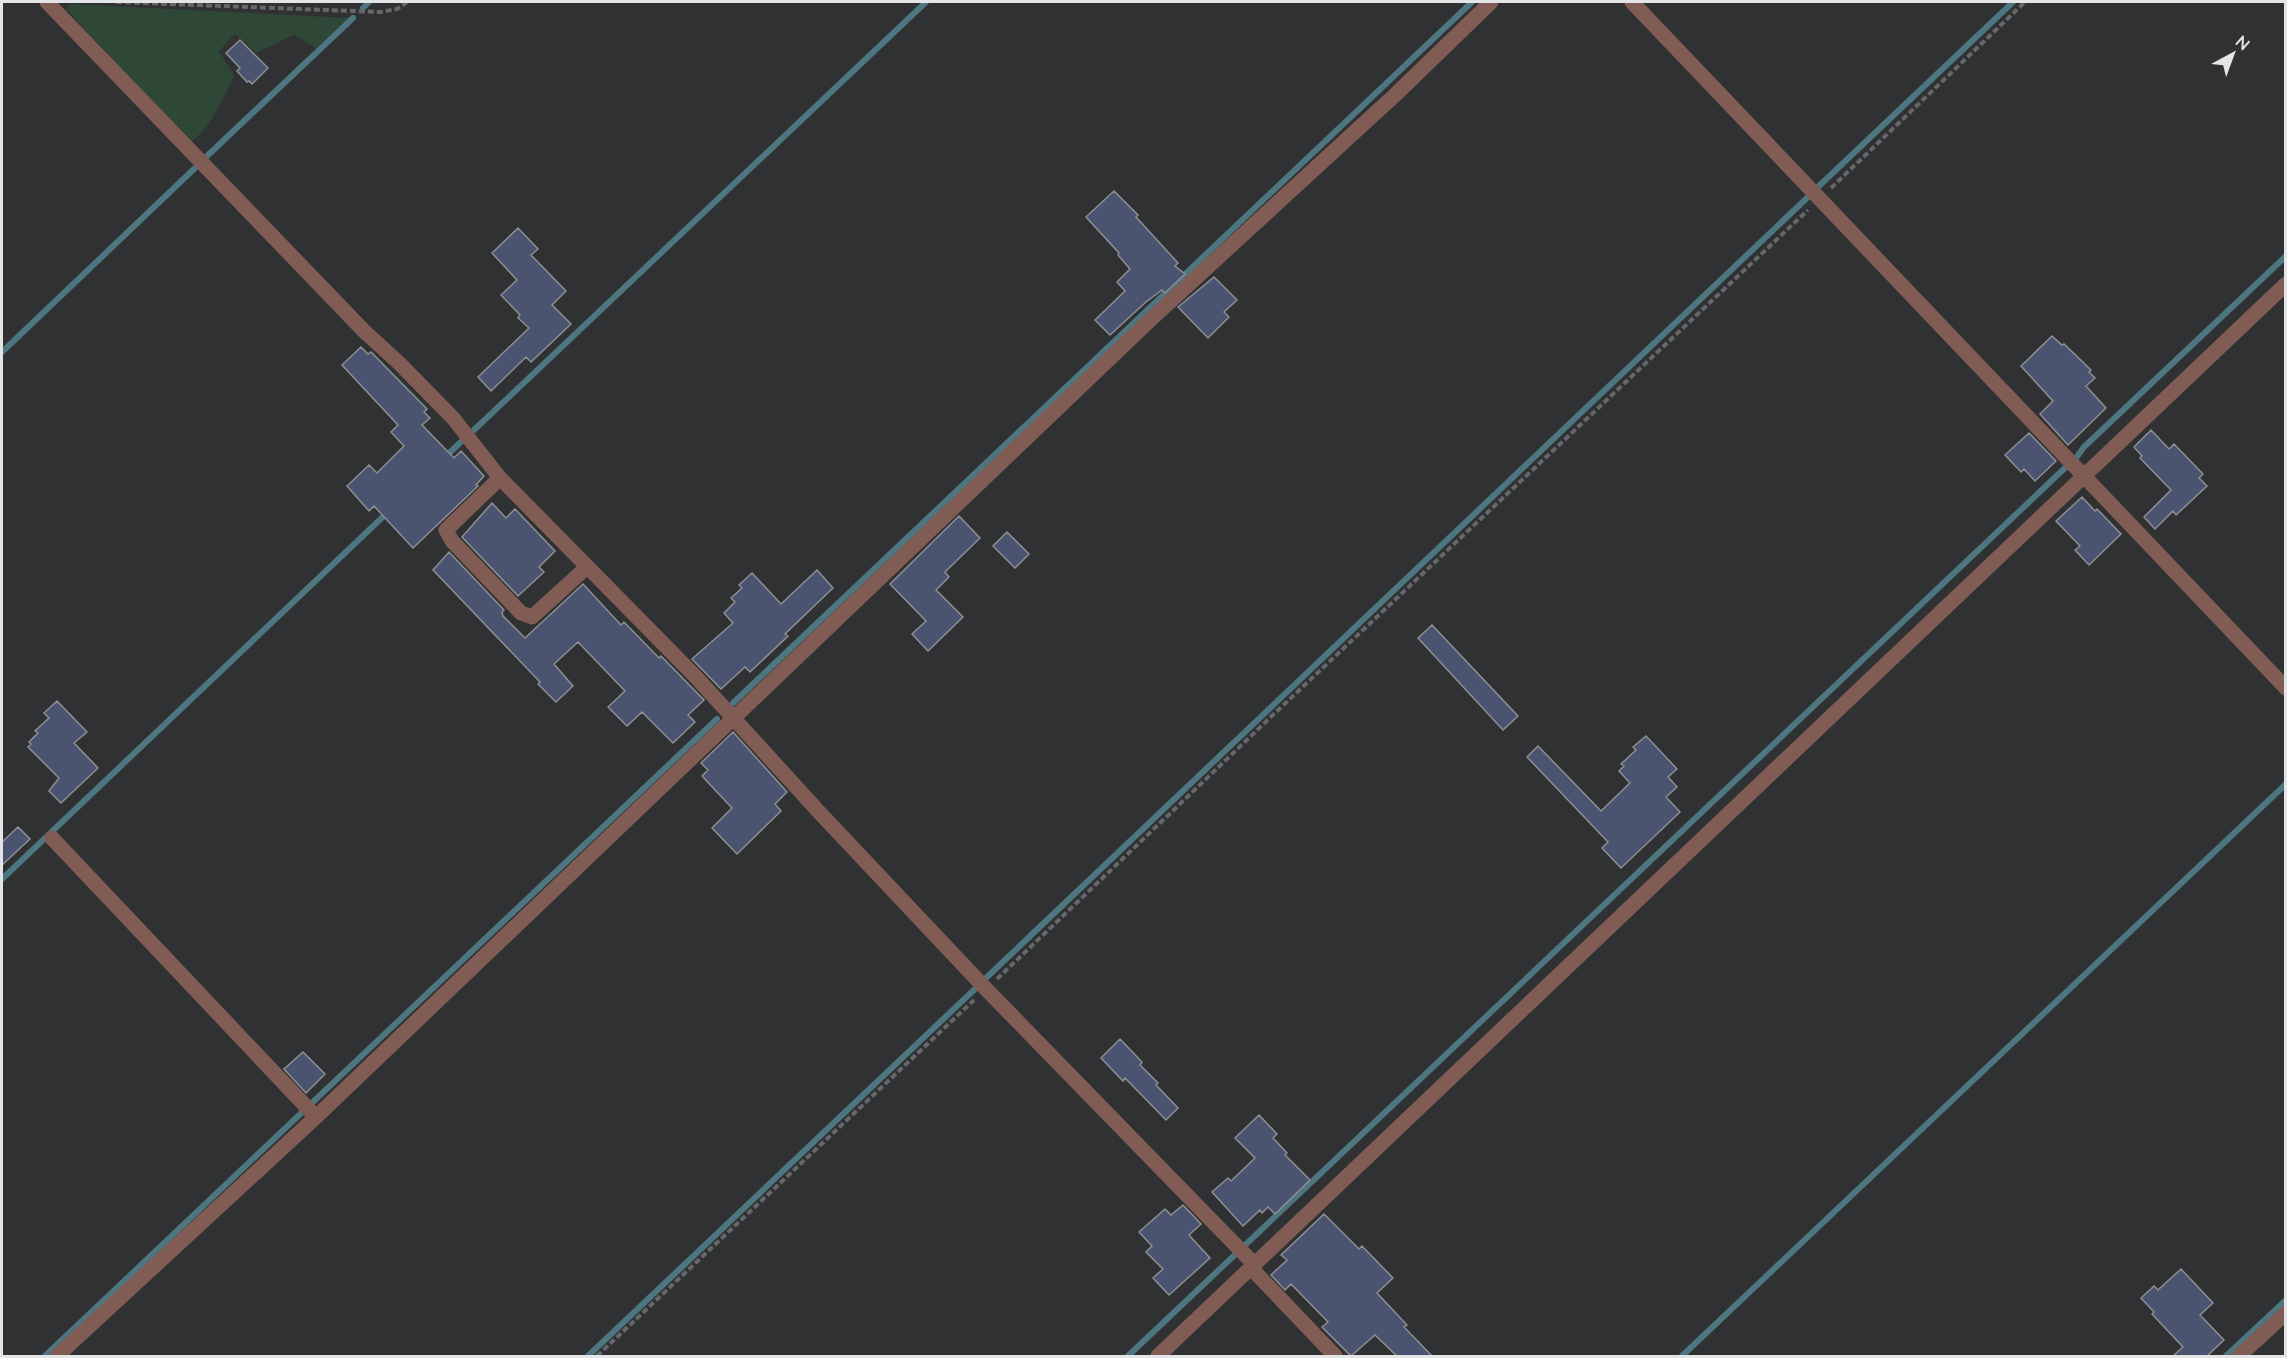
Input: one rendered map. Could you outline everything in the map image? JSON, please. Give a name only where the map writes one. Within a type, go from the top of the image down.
[{"type":"street","points":[[47,2],[364,331],[453,418],[500,478],[733,716],[819,812],[986,989],[1240,1250],[1335,1356]]},
{"type":"street","points":[[57,1356],[310,1111],[629,820],[733,716],[981,484],[1150,321],[1395,95],[1491,2]]},
{"type":"street","points":[[1632,2],[2286,688]]},
{"type":"street","points":[[1158,1356],[2286,284]]},
{"type":"street","points":[[500,478],[446,531],[452,541],[521,613],[532,617],[587,567]]},
{"type":"street","points":[[52,838],[310,1111]]},
{"type":"street","points":[[2239,1356],[2286,1313]]},
{"type":"path","points":[[116,2],[380,12],[397,9],[407,2]]},
{"type":"path","points":[[597,1356],[1820,199],[2025,2]]},
{"type":"green space","points":[[70,4],[349,18],[316,48],[294,35],[256,53],[235,34],[219,51],[234,75],[211,121],[190,143],[66,9]]},
{"type":"building","points":[[240,40],[268,68],[252,84],[237,71],[240,68],[226,53]]},
{"type":"building","points":[[1114,191],[1138,215],[1136,217],[1178,263],[1175,266],[1185,274],[1165,293],[1162,290],[1146,302],[1110,335],[1095,320],[1125,291],[1117,282],[1130,269],[1118,255],[1119,253],[1086,217]]},
{"type":"building","points":[[518,228],[538,249],[531,255],[566,291],[552,305],[571,324],[531,362],[526,357],[491,391],[478,377],[529,328],[518,318],[520,315],[501,295],[517,280],[492,253]]},
{"type":"building","points":[[1214,277],[1237,300],[1224,312],[1229,317],[1208,338],[1178,307]]},
{"type":"building","points":[[2052,336],[2062,345],[2064,344],[2091,370],[2089,372],[2095,378],[2086,386],[2106,408],[2068,445],[2040,414],[2053,401],[2021,366]]},
{"type":"building","points":[[361,347],[368,354],[371,352],[427,409],[424,412],[430,418],[422,425],[454,458],[461,451],[484,476],[476,485],[478,486],[413,548],[374,506],[369,511],[347,486],[369,465],[377,473],[404,446],[391,432],[398,425],[342,365]]},
{"type":"building","points":[[2151,430],[2169,449],[2174,444],[2203,474],[2199,478],[2207,486],[2176,515],[2173,511],[2155,529],[2144,517],[2171,490],[2140,458],[2142,456],[2134,447]]},
{"type":"building","points":[[2029,433],[2056,461],[2035,481],[2024,469],[2021,472],[2005,455]]},
{"type":"building","points":[[2082,497],[2121,534],[2089,565],[2075,550],[2080,546],[2056,521]]},
{"type":"building","points":[[492,503],[506,518],[515,509],[555,551],[539,567],[544,572],[518,596],[462,537]]},
{"type":"building","points":[[959,516],[980,538],[945,572],[949,577],[936,590],[963,617],[928,651],[912,634],[926,621],[890,584]]},
{"type":"building","points":[[1007,532],[1029,554],[1015,568],[993,546]]},
{"type":"building","points":[[449,552],[504,610],[503,616],[525,638],[583,584],[621,625],[624,622],[704,700],[688,715],[695,722],[673,743],[642,712],[627,726],[608,707],[625,691],[578,642],[554,664],[573,686],[556,702],[538,684],[540,682],[433,570]]},
{"type":"building","points":[[817,570],[833,588],[785,634],[788,636],[750,672],[745,667],[721,689],[692,659],[733,623],[724,613],[735,602],[731,598],[742,588],[739,585],[752,573],[781,604]]},
{"type":"building","points":[[1432,625],[1518,716],[1503,730],[1418,638]]},
{"type":"building","points":[[57,701],[87,732],[74,743],[98,768],[61,803],[49,791],[59,778],[28,747],[31,744],[29,742],[38,733],[35,731],[49,718],[44,713]]},
{"type":"building","points":[[733,732],[787,792],[775,804],[781,811],[737,854],[712,828],[732,808],[702,776],[708,770],[701,763]]},
{"type":"building","points":[[1646,736],[1677,769],[1668,777],[1677,787],[1666,797],[1680,812],[1621,868],[1602,848],[1608,842],[1527,757],[1538,746],[1601,811],[1630,783],[1619,771],[1624,766],[1621,764],[1636,750],[1633,747]]},
{"type":"building","points":[[18,827],[30,839],[2,865],[2,842]]},
{"type":"building","points":[[1120,1039],[1142,1062],[1140,1065],[1158,1083],[1156,1085],[1178,1108],[1166,1120],[1125,1078],[1123,1081],[1101,1058]]},
{"type":"building","points":[[303,1052],[325,1074],[306,1093],[284,1069]]},
{"type":"building","points":[[1259,1115],[1277,1134],[1273,1138],[1287,1153],[1285,1155],[1310,1180],[1275,1214],[1268,1207],[1262,1213],[1260,1210],[1243,1226],[1212,1192],[1228,1178],[1231,1181],[1255,1158],[1235,1138]]},
{"type":"building","points":[[1183,1205],[1201,1224],[1189,1235],[1210,1258],[1169,1295],[1153,1278],[1163,1269],[1146,1252],[1152,1246],[1139,1232],[1165,1209],[1171,1215]]},
{"type":"building","points":[[1324,1214],[1359,1249],[1362,1246],[1393,1278],[1377,1293],[1407,1325],[1404,1327],[1432,1356],[1397,1356],[1375,1335],[1351,1356],[1322,1327],[1328,1322],[1291,1284],[1285,1290],[1271,1275],[1287,1260],[1281,1255]]},
{"type":"building","points":[[2181,1269],[2213,1303],[2200,1315],[2224,1340],[2207,1356],[2173,1356],[2183,1347],[2152,1314],[2154,1312],[2141,1298],[2154,1286],[2158,1290]]},
{"type":"waterway","points":[[363,8],[369,2]]},
{"type":"waterway","points":[[474,430],[926,2]]},
{"type":"waterway","points":[[733,703],[1472,2]]},
{"type":"waterway","points":[[1819,186],[2013,2]]},
{"type":"waterway","points":[[206,157],[353,18]]},
{"type":"waterway","points":[[2,352],[195,168]]},
{"type":"waterway","points":[[986,978],[1808,197]]},
{"type":"waterway","points":[[2076,458],[2084,447],[2286,256]]},
{"type":"waterway","points":[[445,457],[462,441]]},
{"type":"waterway","points":[[1128,1356],[2066,467]]},
{"type":"waterway","points":[[2,879],[388,512]]},
{"type":"waterway","points":[[45,1356],[717,719]]},
{"type":"waterway","points":[[1682,1356],[2286,784]]},
{"type":"waterway","points":[[588,1356],[976,988]]},
{"type":"waterway","points":[[2226,1356],[2286,1300]]}]
